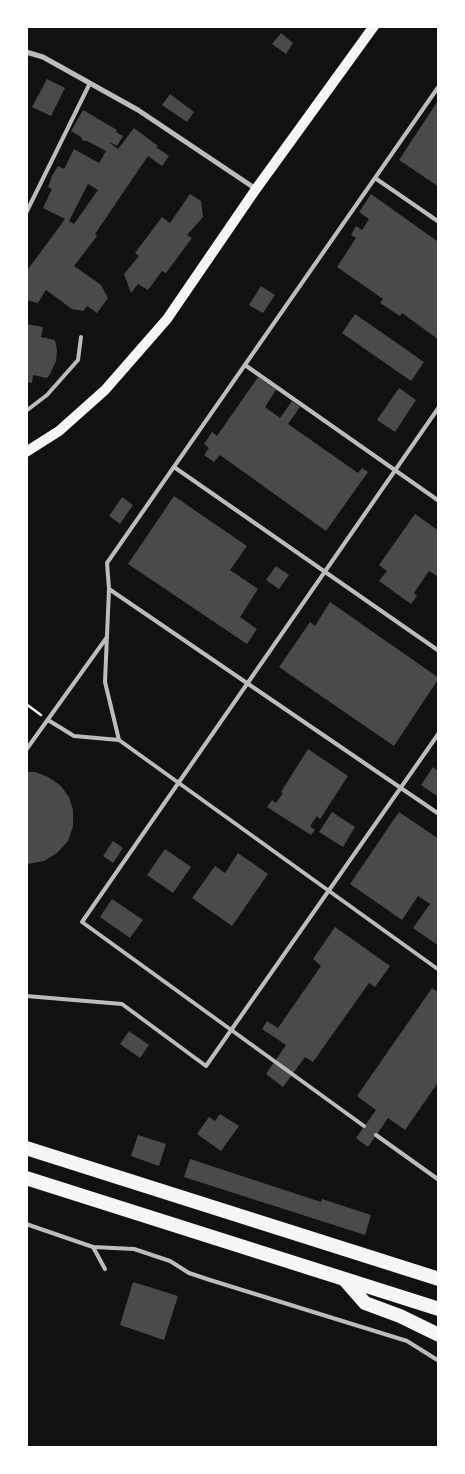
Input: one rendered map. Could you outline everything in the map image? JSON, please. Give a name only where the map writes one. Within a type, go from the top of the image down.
[{"type":"highway","points":[[26,1148],[439,1279]]},
{"type":"highway","points":[[26,1178],[439,1309]]},
{"type":"highway","points":[[343,1278],[365,1302],[439,1335]]},
{"type":"main road","points":[[26,452],[58,431],[111,384],[167,319],[256,189],[374,26]]},
{"type":"street","points":[[26,52],[43,57],[138,110],[256,189]]},
{"type":"lane","points":[[26,213],[90,83]]},
{"type":"lane","points":[[119,740],[105,682],[109,589],[107,563],[439,86]]},
{"type":"lane","points":[[375,178],[439,222]]},
{"type":"lane","points":[[26,411],[47,395],[78,360],[81,337]]},
{"type":"lane","points":[[245,365],[439,501]]},
{"type":"lane","points":[[364,1126],[82,922],[439,407]]},
{"type":"lane","points":[[174,468],[439,651]]},
{"type":"lane","points":[[109,589],[439,814]]},
{"type":"lane","points":[[26,750],[107,636]]},
{"type":"lane","points":[[48,720],[74,736],[119,740],[439,970]]},
{"type":"lane","points":[[26,996],[122,1004],[206,1066],[439,733]]},
{"type":"lane","points":[[376,1135],[439,1180]]},
{"type":"lane","points":[[26,1224],[94,1247],[134,1249],[170,1261],[189,1273],[407,1342],[439,1361]]},
{"type":"lane","points":[[94,1247],[105,1269]]},
{"type":"path","points":[[26,704],[48,720]]},
{"type":"building","points":[[281,33],[293,43],[286,54],[272,44]]},
{"type":"building","points":[[47,79],[65,88],[51,116],[32,107]]},
{"type":"building","points":[[170,94],[194,112],[187,122],[162,105]]},
{"type":"building","points":[[439,99],[439,187],[399,160]]},
{"type":"building","points":[[83,110],[117,130],[116,132],[123,136],[117,146],[110,142],[118,149],[134,128],[169,156],[162,166],[148,156],[95,234],[97,236],[74,266],[101,285],[108,298],[97,313],[87,306],[83,311],[72,309],[46,290],[38,303],[26,300],[26,272],[65,219],[43,208],[52,189],[48,187],[52,176],[58,166],[64,169],[74,149],[99,163],[106,151],[87,141],[83,141],[81,137],[71,131]],"holes":[[[88,184],[98,190],[74,224],[69,221]]]},
{"type":"building","points":[[190,194],[201,201],[203,217],[187,235],[192,238],[166,273],[162,271],[148,290],[138,284],[131,293],[124,274],[139,256],[135,253],[162,217],[170,223]]},
{"type":"building","points":[[371,194],[437,241],[439,239],[439,340],[402,313],[400,316],[380,303],[383,299],[337,267],[356,238],[351,235],[356,226],[362,230],[369,219],[359,212]]},
{"type":"building","points":[[261,286],[275,295],[263,313],[249,305]]},
{"type":"building","points":[[355,314],[424,362],[411,381],[342,333]]},
{"type":"building","points":[[26,324],[43,327],[41,337],[55,340],[57,350],[56,361],[47,378],[33,375],[32,383],[26,382]]},
{"type":"building","points":[[258,377],[276,390],[265,407],[280,418],[292,401],[300,407],[288,424],[358,473],[362,468],[368,472],[326,531],[220,455],[214,462],[204,455],[209,448],[204,444],[212,432],[217,436]]},
{"type":"building","points":[[399,388],[416,400],[395,432],[377,420]]},
{"type":"building","points":[[174,496],[247,546],[230,570],[258,589],[240,617],[257,629],[247,644],[128,564]]},
{"type":"building","points":[[122,497],[133,505],[120,524],[109,516]]},
{"type":"building","points":[[415,514],[439,531],[439,577],[429,571],[414,593],[417,596],[411,604],[379,581],[387,571],[379,565]]},
{"type":"building","points":[[276,566],[289,575],[279,589],[266,580]]},
{"type":"building","points":[[330,602],[439,678],[394,746],[279,667],[310,622],[315,626]]},
{"type":"building","points":[[308,749],[348,776],[320,819],[317,816],[310,826],[315,830],[311,835],[267,807],[272,800],[276,803]]},
{"type":"building","points":[[433,767],[439,772],[439,794],[437,796],[421,785]]},
{"type":"building","points":[[26,772],[35,772],[48,777],[60,785],[69,797],[73,810],[73,826],[68,841],[57,853],[44,861],[28,864],[26,864]]},
{"type":"building","points":[[332,812],[355,827],[343,847],[319,832]]},
{"type":"building","points":[[399,812],[439,839],[439,946],[413,928],[430,904],[418,896],[402,920],[350,884]]},
{"type":"building","points":[[113,841],[123,848],[113,863],[103,856]]},
{"type":"building","points":[[165,849],[191,867],[173,893],[147,875]]},
{"type":"building","points":[[238,853],[268,874],[232,926],[192,898],[215,866],[225,873]]},
{"type":"building","points":[[112,899],[143,920],[130,938],[100,917]]},
{"type":"building","points":[[335,927],[390,966],[375,987],[369,983],[313,1062],[305,1057],[283,1087],[266,1074],[286,1045],[262,1029],[267,1021],[278,1028],[321,966],[313,959]]},
{"type":"building","points":[[432,988],[439,993],[439,1081],[405,1130],[388,1118],[368,1147],[356,1138],[376,1110],[357,1096]]},
{"type":"building","points":[[129,1031],[149,1045],[140,1058],[120,1044]]},
{"type":"building","points":[[220,1114],[239,1126],[221,1151],[197,1134],[209,1117],[215,1121]]},
{"type":"building","points":[[138,1135],[166,1144],[159,1166],[131,1156]]},
{"type":"building","points":[[190,1159],[321,1202],[322,1199],[371,1215],[365,1235],[184,1177]]},
{"type":"building","points":[[133,1282],[178,1296],[164,1340],[120,1325]]}]
